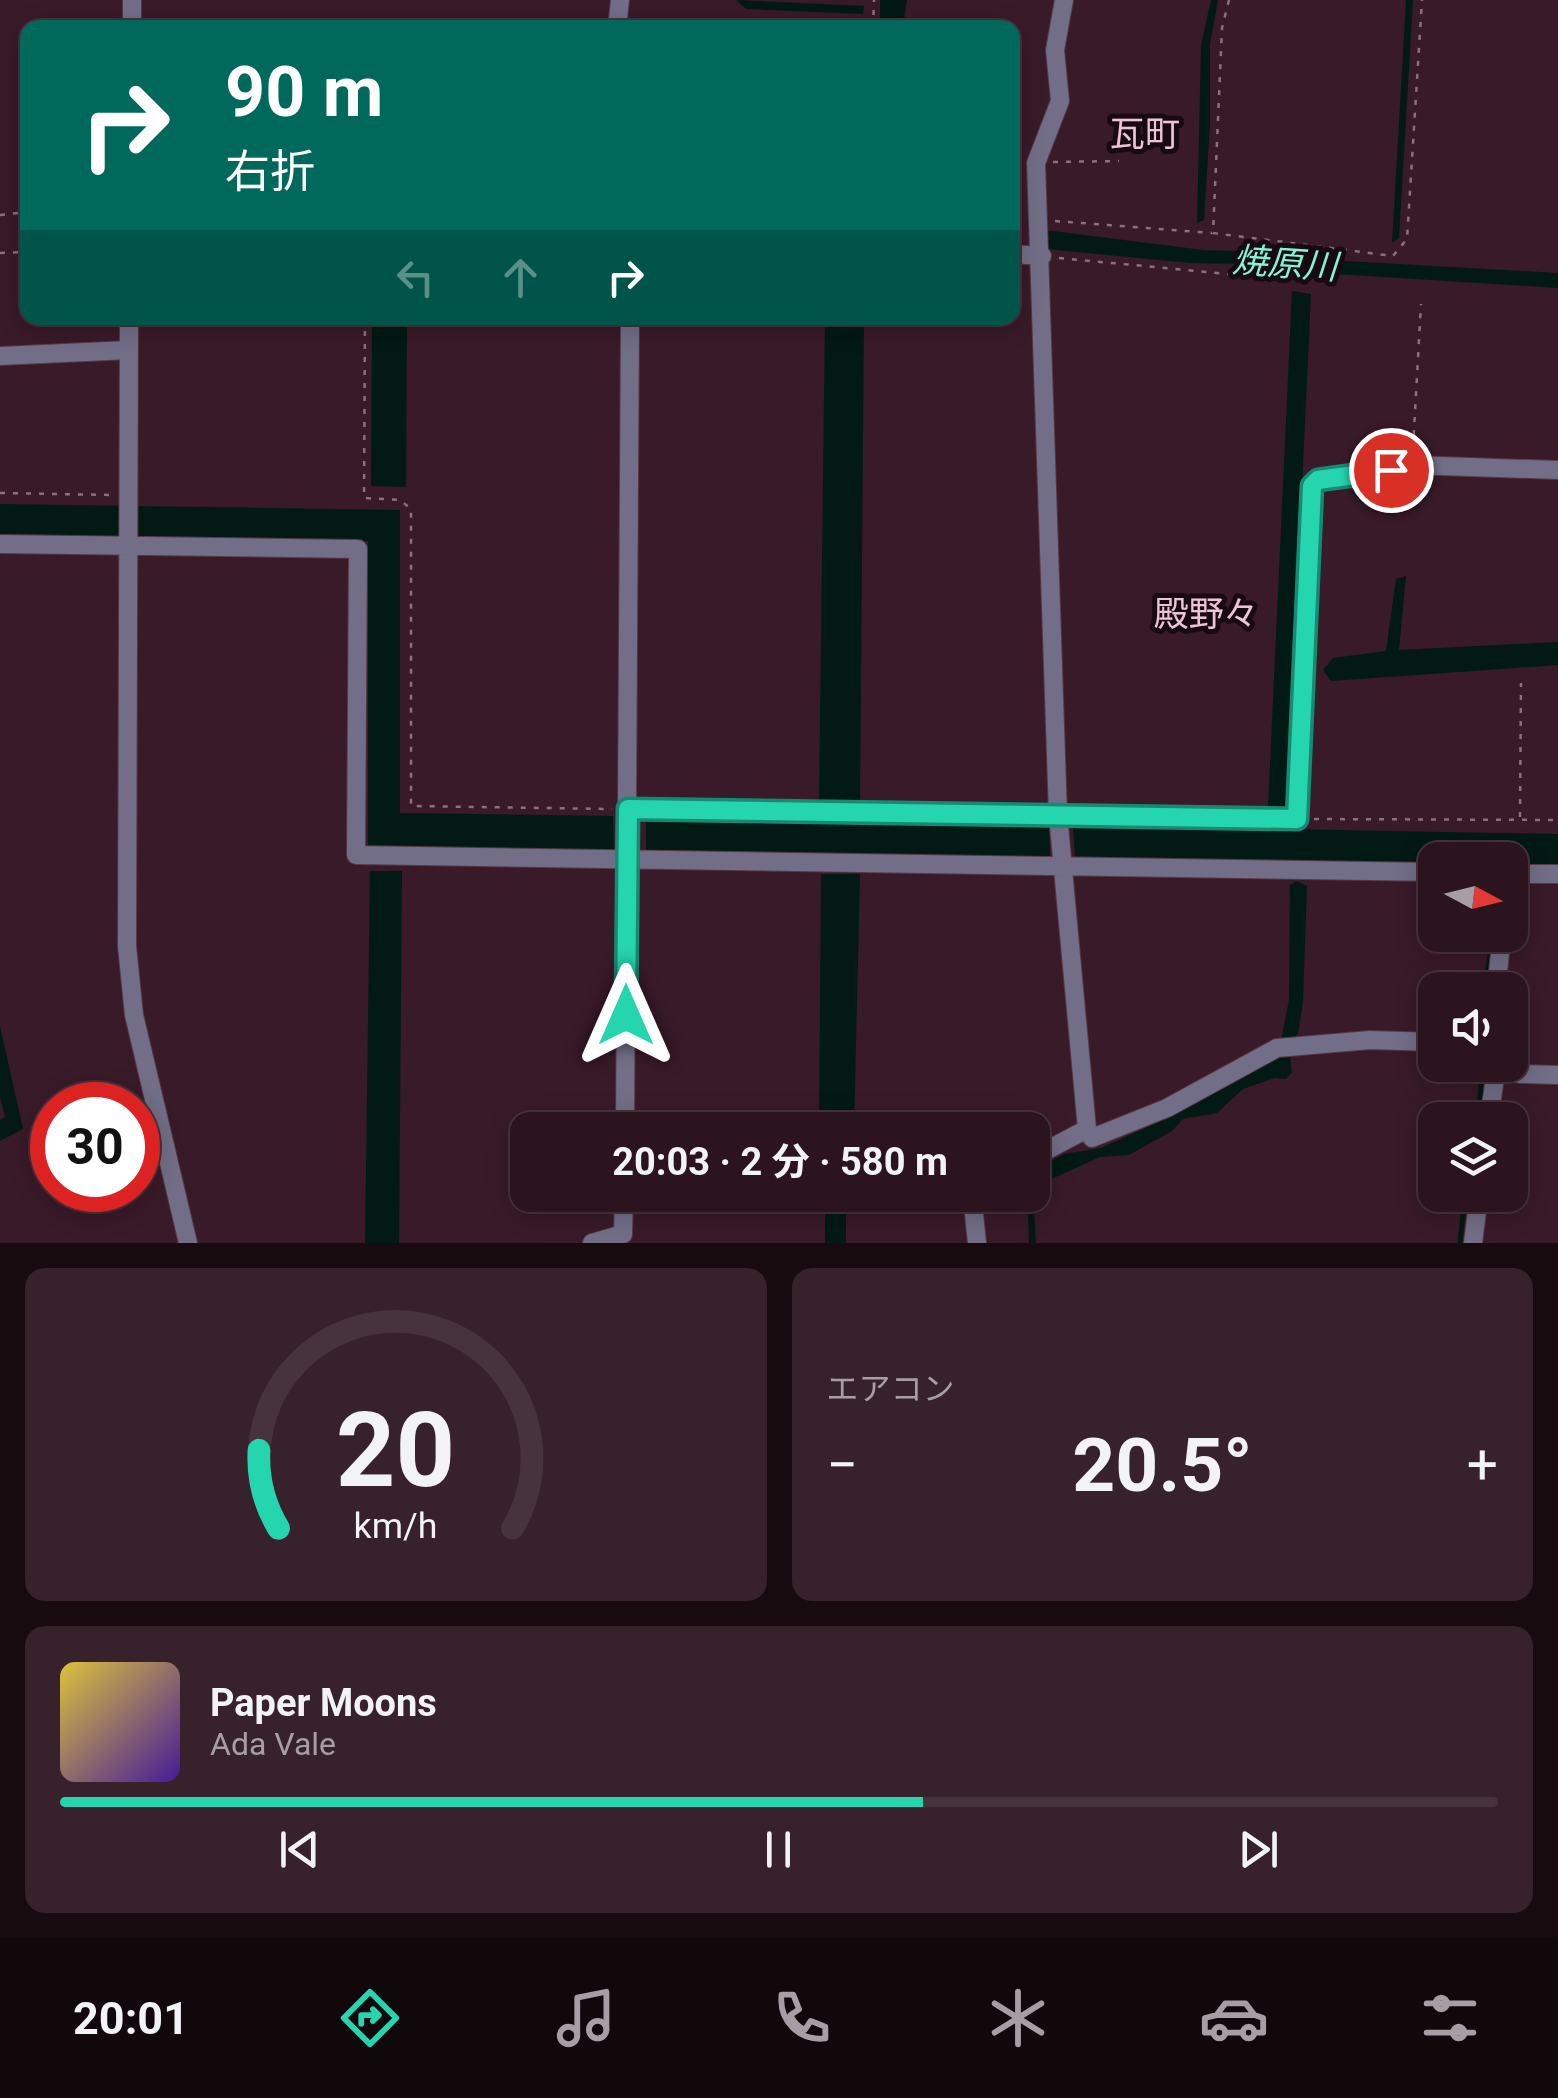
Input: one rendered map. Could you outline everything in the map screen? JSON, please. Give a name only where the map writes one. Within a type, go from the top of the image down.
[{"type":"street","points":[[1064,0],[1055,50],[1060,101],[1036,163],[1058,815],[1087,1129],[1092,1138],[1122,1128],[1285,1047],[1370,1040],[1418,1041]]},
{"type":"street","points":[[1020,255],[1042,256]]},
{"type":"street","points":[[129,325],[127,946],[134,1015],[188,1243]]},
{"type":"street","points":[[625,1112],[630,325]]},
{"type":"street","points":[[0,356],[129,350]]},
{"type":"street","points":[[628,811],[1285,819],[1312,486],[1318,480],[1412,465],[1558,470]]},
{"type":"street","points":[[0,544],[358,549],[356,855],[1418,872]]},
{"type":"street","points":[[1528,874],[1558,874]]},
{"type":"street","points":[[1528,1074],[1558,1074]]},
{"type":"street","points":[[1050,1149],[1087,1129]]},
{"type":"street","points":[[592,1243],[623,1234],[624,1212]]},
{"type":"street","points":[[974,1212],[977,1243]]},
{"type":"street","points":[[1473,1243],[1478,1212]]},
{"type":"path","points":[[1213,233],[1222,28],[1228,0]]},
{"type":"path","points":[[1020,218],[1213,233],[1392,256],[1407,239],[1422,0]]},
{"type":"path","points":[[1036,163],[1119,161]]},
{"type":"path","points":[[1042,256],[1281,279]]},
{"type":"path","points":[[1412,465],[1420,304]]},
{"type":"path","points":[[365,325],[364,498],[400,500],[411,509],[411,806],[628,811]]},
{"type":"path","points":[[0,493],[128,495]]},
{"type":"path","points":[[1520,819],[1522,683]]},
{"type":"path","points":[[1285,819],[1558,820]]},
{"type":"water","points":[[736,0],[864,6],[863,14],[746,9]]},
{"type":"water","points":[[880,0],[907,0],[904,20],[880,20]]},
{"type":"water","points":[[1211,0],[1218,0],[1210,44],[1204,220],[1197,223],[1201,45]]},
{"type":"water","points":[[1406,0],[1413,0],[1399,238],[1392,243]]},
{"type":"water","name":"焼原川","points":[[1045,230],[1203,250],[1299,253],[1346,261],[1558,273],[1558,288],[1320,273],[1300,265],[1190,263],[1046,249]]},
{"type":"water","points":[[1292,291],[1311,294],[1287,807],[1268,807]]},
{"type":"water","points":[[372,325],[407,325],[406,487],[371,486]]},
{"type":"water","points":[[825,325],[864,325],[860,802],[819,801]]},
{"type":"water","points":[[0,504],[400,510],[400,813],[613,816],[614,851],[368,846],[368,541],[0,534]]},
{"type":"water","points":[[1406,576],[1399,650],[1558,642],[1558,665],[1331,681],[1323,670],[1333,658],[1386,651],[1396,579]]},
{"type":"water","points":[[646,817],[1049,824],[1050,857],[646,850]]},
{"type":"water","points":[[1073,825],[1558,834],[1558,865],[1528,864],[1528,842],[1418,842],[1418,863],[1075,857]]},
{"type":"water","points":[[370,871],[402,871],[399,1243],[365,1243]]},
{"type":"water","points":[[821,874],[860,874],[854,1112],[819,1112]]},
{"type":"water","points":[[1297,881],[1307,886],[1303,1002],[1298,1034],[1288,1041],[1292,1072],[1286,1079],[1275,1078],[1243,1089],[1217,1113],[1183,1119],[1172,1131],[1129,1155],[1100,1157],[1050,1180],[1050,1162],[1064,1154],[1101,1148],[1172,1116],[1226,1086],[1281,1041],[1289,1000],[1290,885]]},
{"type":"water","points":[[0,1026],[23,1129],[0,1141],[0,1120],[5,1117],[0,1097]]},
{"type":"water","points":[[825,1212],[846,1212],[846,1243],[825,1243]]},
{"type":"water","points":[[1021,1212],[1034,1212],[1036,1243],[1029,1243],[1028,1215]]},
{"type":"waterway","points":[[1278,807],[1278,829]]},
{"type":"waterway","points":[[1488,972],[1490,952]]},
{"type":"waterway","points":[[1480,1102],[1481,1082]]},
{"type":"waterway","points":[[1460,1243],[1463,1212]]},
{"type":"district","name":"瓦町","points":[[1145,134]]},
{"type":"district","name":"殿野々","points":[[1206,614]]},
{"type":"route","points":[[626,1015],[628,809],[1297,819],[1312,486],[1318,480],[1391,470]]}]
